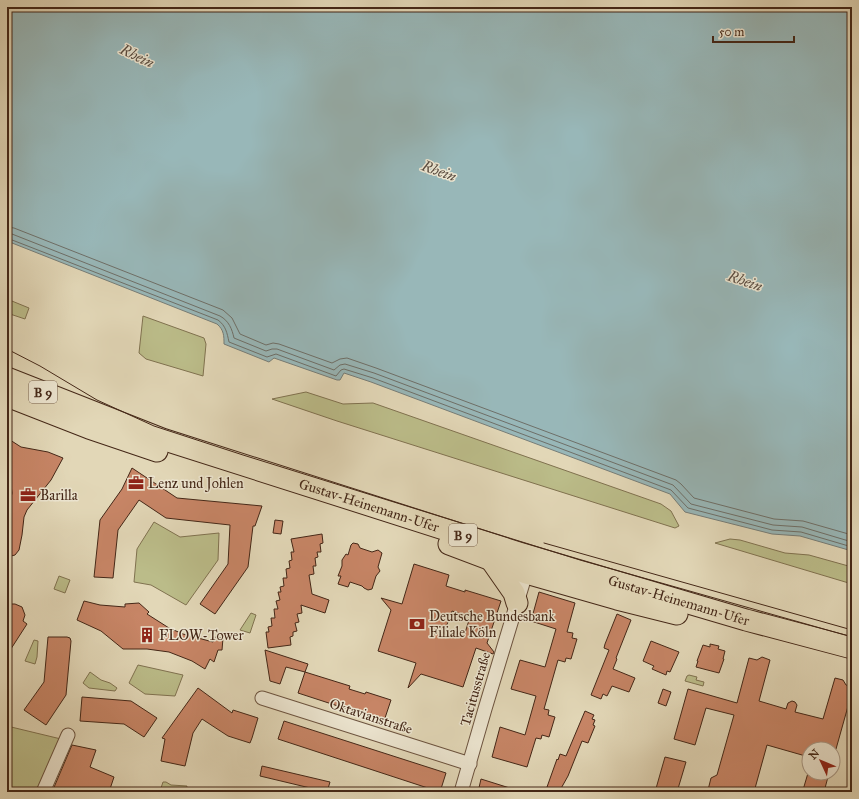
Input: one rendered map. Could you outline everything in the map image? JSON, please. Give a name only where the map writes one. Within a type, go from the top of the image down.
[{"type":"main road","name":"Gustav-Heinemann-Ufer","points":[[7,378],[162,439],[511,551],[746,620],[852,648]]},
{"type":"main road","name":"Gustav-Heinemann-Ufer","points":[[7,396],[117,438],[278,491],[338,506],[410,529],[526,573],[616,599],[704,620],[852,660]]},
{"type":"main road","points":[[491,560],[514,593],[517,603]]},
{"type":"street","name":"Tacitusstraße","points":[[461,792],[526,573]]},
{"type":"street","name":"Oktavianstraße","points":[[262,698],[470,764]]},
{"type":"street","points":[[43,792],[68,735]]},
{"type":"green space","points":[[7,299],[29,308],[25,319],[7,313]]},
{"type":"green space","points":[[143,316],[204,338],[206,344],[203,376],[146,359],[139,353]]},
{"type":"green space","points":[[306,392],[343,404],[373,403],[661,504],[671,511],[679,526],[675,528],[272,399]]},
{"type":"green space","points":[[154,522],[180,537],[219,533],[218,560],[186,605],[151,585],[134,582],[137,549]]},
{"type":"green space","points":[[730,539],[740,540],[785,553],[809,555],[852,567],[852,584],[715,543]]},
{"type":"green space","points":[[59,576],[70,580],[65,593],[54,589]]},
{"type":"green space","points":[[251,613],[256,615],[250,633],[240,630]]},
{"type":"green space","points":[[34,640],[38,641],[35,664],[25,661]]},
{"type":"green space","points":[[138,665],[183,675],[175,696],[145,694],[129,683]]},
{"type":"green space","points":[[90,672],[101,680],[110,683],[117,688],[115,691],[89,688],[83,683]]},
{"type":"green space","points":[[689,675],[697,677],[696,680],[704,682],[703,686],[685,681]]},
{"type":"green space","points":[[7,726],[61,739],[39,792],[7,792]]},
{"type":"green space","points":[[163,782],[171,785],[187,786],[186,792],[161,788]]},
{"type":"water","name":"Rhein","points":[[7,7],[852,7],[852,551],[800,536],[772,534],[685,512],[670,494],[371,382],[344,373],[340,380],[337,380],[274,358],[269,362],[224,344],[224,336],[217,324],[7,241]]},
{"type":"building","points":[[7,438],[21,447],[48,452],[63,458],[51,480],[27,510],[24,517],[19,550],[15,555],[7,557],[7,503],[11,498],[12,493],[11,485],[7,478]]},
{"type":"building","points":[[132,468],[177,498],[262,506],[255,526],[253,526],[248,567],[215,614],[200,604],[228,564],[230,525],[166,518],[139,500],[118,530],[113,578],[94,577],[100,520],[122,489]]},
{"type":"building","points":[[275,520],[283,521],[281,534],[273,533]]},
{"type":"building","points":[[322,534],[323,543],[320,544],[321,552],[317,552],[318,557],[315,558],[316,566],[313,566],[314,574],[309,575],[312,594],[329,600],[325,613],[301,605],[302,613],[297,614],[299,622],[295,623],[297,631],[293,632],[293,636],[290,637],[291,645],[268,648],[266,632],[269,632],[268,627],[272,626],[271,618],[275,618],[274,609],[278,609],[276,601],[280,600],[278,592],[281,592],[280,587],[284,586],[283,578],[287,578],[286,569],[290,568],[289,561],[292,560],[291,552],[294,552],[291,539]]},
{"type":"building","points":[[353,543],[358,544],[360,548],[372,552],[378,550],[382,553],[378,567],[380,571],[376,576],[372,589],[368,590],[362,586],[350,582],[348,587],[338,584],[341,576],[338,576],[342,566],[342,560],[346,554],[348,555]]},
{"type":"building","name":"Deutsche Bundesbank Filiale Köln","points":[[414,564],[449,575],[446,586],[501,601],[487,643],[494,652],[493,654],[476,648],[463,687],[421,674],[408,688],[416,663],[378,651],[391,610],[381,598],[402,604]],"holes":[[[452,611],[470,617],[464,636],[445,630]]]},
{"type":"building","points":[[539,592],[575,603],[567,632],[573,633],[572,638],[577,639],[571,659],[566,658],[565,662],[558,660],[544,709],[549,710],[548,715],[555,717],[549,737],[542,735],[541,739],[536,738],[527,767],[492,757],[500,727],[525,735],[536,696],[511,689],[520,660],[545,667],[556,629],[531,621]]},
{"type":"building","name":"FLOW-Tower","points":[[84,601],[100,605],[125,607],[125,604],[139,603],[149,612],[147,614],[169,628],[183,634],[213,642],[214,637],[223,638],[222,650],[218,650],[214,662],[210,659],[205,669],[192,661],[169,652],[147,649],[123,649],[101,631],[77,620]]},
{"type":"building","points":[[7,604],[15,604],[22,607],[25,615],[23,621],[27,624],[7,655]]},
{"type":"building","points":[[617,614],[631,620],[613,669],[635,678],[629,692],[612,686],[607,696],[603,694],[601,699],[591,695],[609,650],[604,648]]},
{"type":"building","points":[[48,637],[67,637],[70,638],[71,641],[66,695],[46,725],[24,710],[44,682]]},
{"type":"building","points":[[651,641],[679,652],[670,672],[667,671],[666,675],[652,669],[654,666],[643,661]]},
{"type":"building","points":[[710,644],[719,646],[718,649],[725,651],[719,673],[696,667],[703,645],[710,647]]},
{"type":"building","points":[[265,650],[308,664],[305,672],[286,667],[280,684],[270,681]]},
{"type":"building","points":[[762,657],[770,660],[759,701],[786,709],[788,703],[792,701],[797,705],[795,712],[823,719],[835,678],[843,680],[846,685],[852,687],[852,692],[838,741],[801,741],[801,755],[767,745],[754,792],[716,792],[708,790],[711,778],[717,775],[734,715],[706,708],[695,745],[674,739],[688,689],[737,703],[749,658],[757,660]]},
{"type":"building","points":[[305,672],[350,686],[349,689],[365,694],[366,692],[391,700],[384,721],[298,693]]},
{"type":"building","points":[[198,688],[232,713],[233,710],[258,718],[250,743],[228,736],[202,719],[193,733],[185,766],[161,761],[165,739],[162,738]]},
{"type":"building","points":[[663,689],[671,692],[666,706],[658,703]]},
{"type":"building","points":[[82,697],[131,701],[157,718],[144,737],[124,724],[80,721]]},
{"type":"building","points":[[585,711],[594,715],[592,719],[595,720],[593,725],[595,726],[588,743],[582,741],[568,776],[559,792],[547,787],[557,759],[558,760],[560,754],[566,756]]},
{"type":"building","points":[[284,721],[446,773],[440,792],[278,739]]},
{"type":"building","points":[[72,745],[96,750],[90,767],[114,777],[109,792],[52,792]]},
{"type":"building","points":[[665,757],[686,762],[677,792],[655,792]]},
{"type":"building","points":[[262,766],[330,782],[327,792],[260,776]]},
{"type":"building","points":[[481,779],[516,790],[516,792],[478,792]]},
{"type":"building","points":[[806,781],[827,781],[824,792],[817,790],[812,792],[803,790]]},
{"type":"tram line","points":[[7,349],[40,366],[97,400],[154,426],[580,560],[852,637]]},
{"type":"tram line","points":[[544,543],[852,630]]},
{"type":"place","name":"Lenz und Johlen","points":[[136,483]]},
{"type":"place","name":"Barilla","points":[[28,495]]},
{"type":"place","name":"Deutsche Bundesbank Filiale Köln","points":[[417,624]]},
{"type":"place","name":"FLOW-Tower","points":[[147,635]]}]
